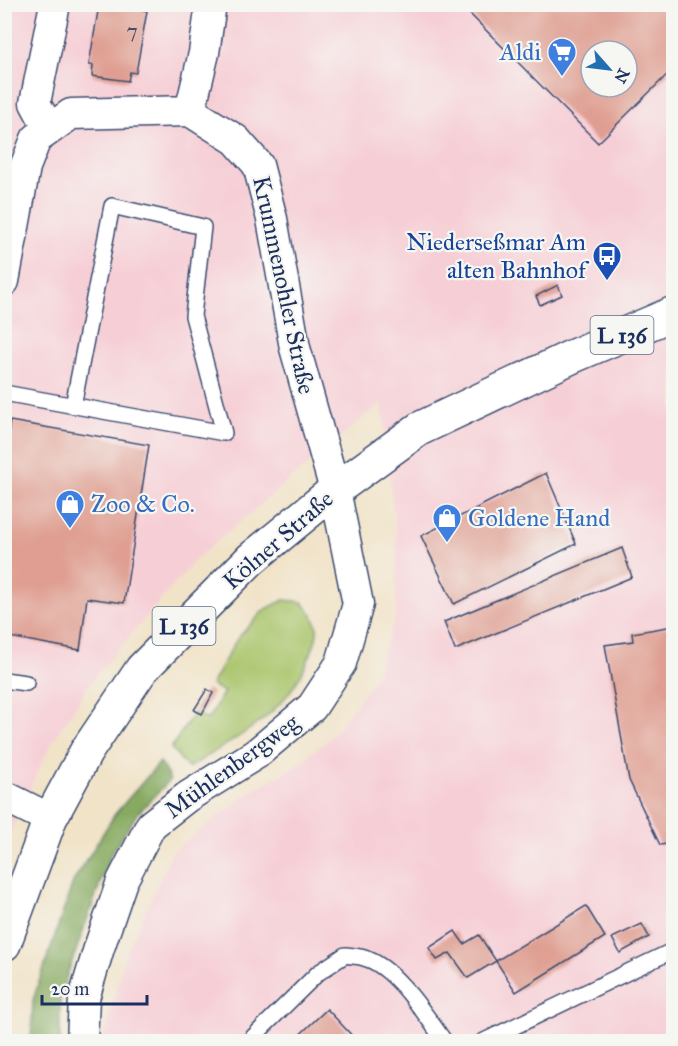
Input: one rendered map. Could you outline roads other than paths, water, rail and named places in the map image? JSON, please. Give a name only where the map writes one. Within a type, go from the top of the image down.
[{"type":"main road","name":"Kölner Straße","points":[[4,944],[51,819],[86,752],[142,669],[251,559],[335,490],[419,429],[571,357],[674,313]]},
{"type":"street","points":[[49,129],[35,103],[55,4]]},
{"type":"street","points":[[4,281],[25,167],[36,139],[71,114],[190,111],[204,53],[211,4]]},
{"type":"street","name":"Krummenohler Straße","points":[[190,111],[236,140],[258,165],[272,219],[295,348],[335,490]]},
{"type":"street","name":"Mühlenbergweg","points":[[82,1041],[84,998],[99,948],[122,881],[152,825],[187,797],[256,754],[312,707],[341,663],[358,604],[335,490]]},
{"type":"street","points":[[4,796],[51,819]]},
{"type":"lane","points":[[4,393],[74,406],[224,433],[194,316],[203,227],[112,206],[74,406]]},
{"type":"lane","points":[[4,680],[26,683]]},
{"type":"lane","points":[[482,1041],[674,950]]},
{"type":"lane","points":[[248,1041],[318,973],[345,955],[365,958],[391,974],[410,994],[445,1041]]},
{"type":"place","name":"Aldi","points":[[562,78]]},
{"type":"place","name":"Niederseßmar Am alten Bahnhof","points":[[607,282]]},
{"type":"place","name":"Zoo & Co.","points":[[70,530]]},
{"type":"place","name":"Goldene Hand","points":[[447,544]]}]
